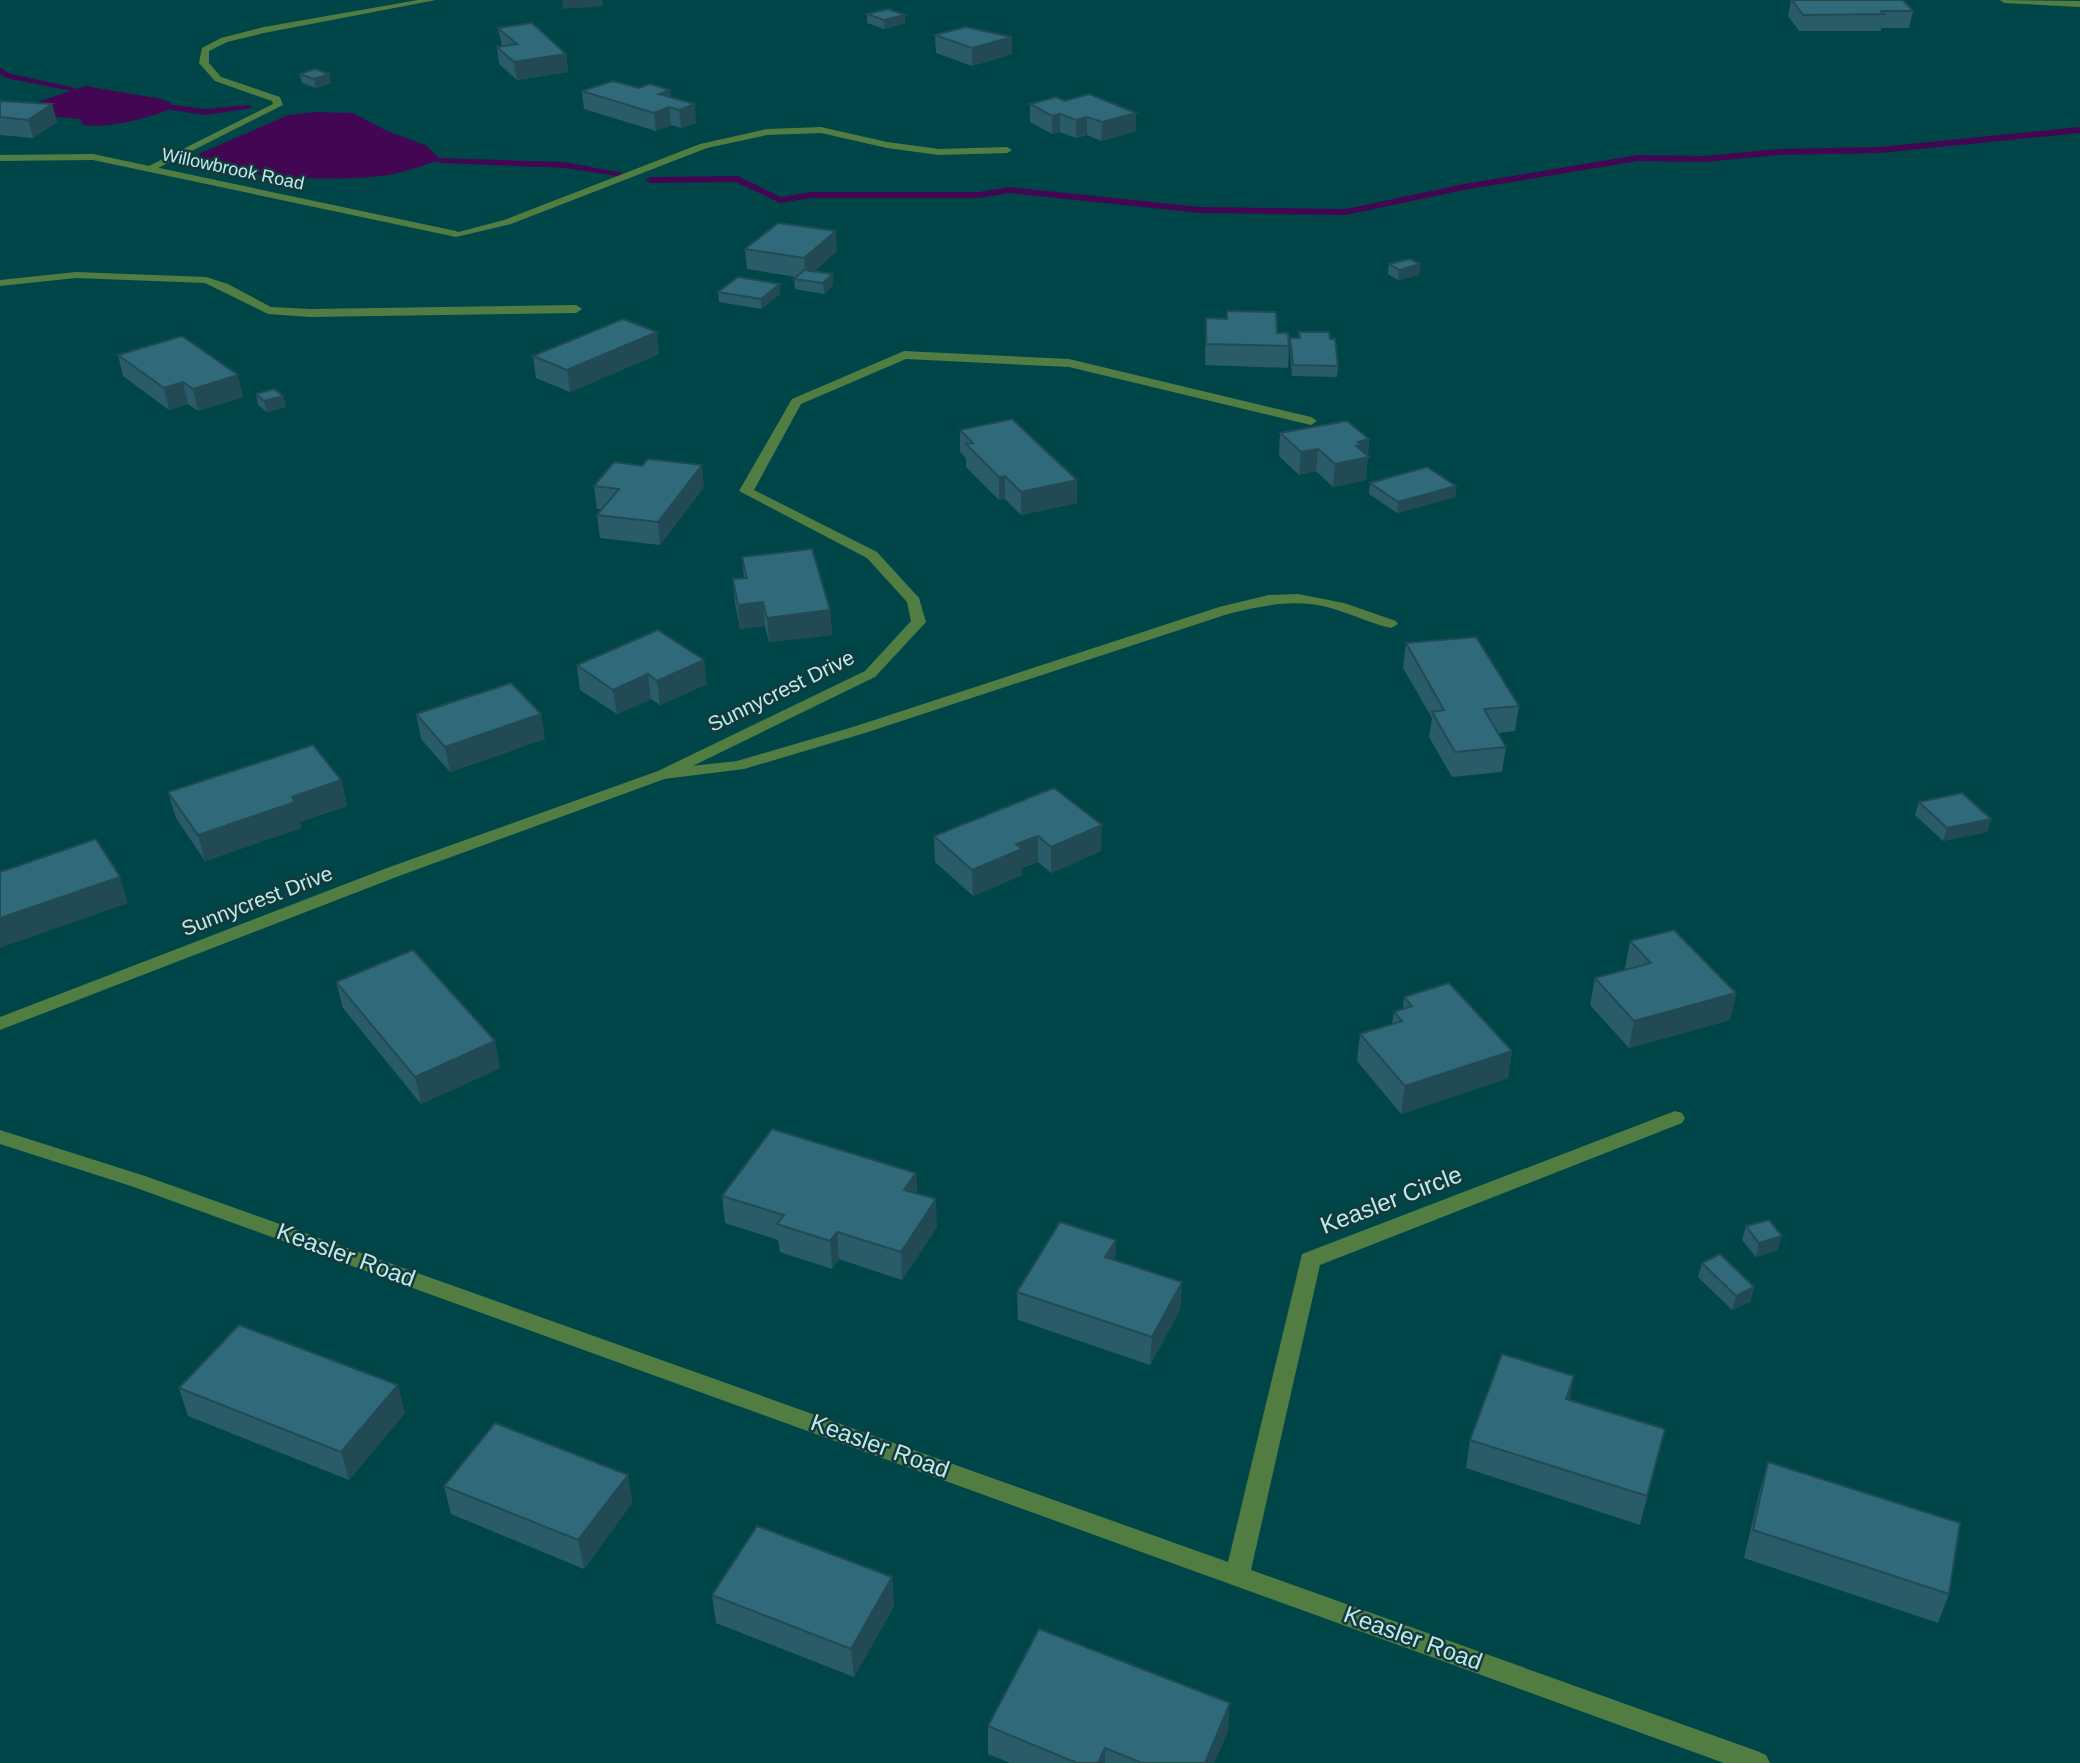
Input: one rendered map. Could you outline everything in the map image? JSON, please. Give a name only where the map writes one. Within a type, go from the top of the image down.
[{"type":"street","points":[[150,168],[278,105],[277,99],[218,79],[204,62],[205,50],[224,40],[264,30],[432,0]]},
{"type":"street","points":[[2004,0],[2080,4]]},
{"type":"street","name":"Willowbrook Road","points":[[0,158],[83,156],[456,234],[507,222],[704,146],[767,132],[821,130],[887,145],[939,152],[1007,150]]},
{"type":"street","points":[[0,283],[76,275],[206,280],[224,286],[268,310],[310,313],[576,309]]},
{"type":"street","name":"Sunnycrest Drive","points":[[0,1024],[393,872],[664,774],[870,674],[919,622],[914,601],[872,555],[746,491],[796,402],[904,355],[1069,363],[1311,421]]},
{"type":"street","points":[[664,774],[750,762],[859,730],[1224,610],[1282,598],[1303,598],[1328,603],[1391,624]]},
{"type":"street","name":"Keasler Circle","points":[[1238,1574],[1310,1260],[1675,1118]]},
{"type":"street","name":"Keasler Road","points":[[0,1138],[138,1181],[1238,1574],[1757,1763]]},
{"type":"shaded area","points":[[85,86],[162,99],[173,108],[128,122],[93,126],[83,125],[80,119],[38,115],[32,104]]},
{"type":"shaded area","points":[[315,112],[353,113],[387,131],[427,146],[441,160],[388,175],[318,178],[258,175],[231,170],[211,163],[199,154],[288,115]]},
{"type":"building","points":[[1792,0],[1903,0],[1913,11],[1803,15]]},
{"type":"building","points":[[888,9],[905,15],[884,20],[867,14]]},
{"type":"building","points":[[532,23],[566,54],[514,62],[497,47],[517,44],[498,28]]},
{"type":"building","points":[[966,27],[1012,37],[972,48],[935,35]]},
{"type":"building","points":[[315,69],[329,74],[314,79],[300,74]]},
{"type":"building","points":[[613,81],[639,88],[650,84],[670,90],[659,94],[695,104],[679,110],[669,107],[654,113],[582,91]]},
{"type":"building","points":[[1089,94],[1136,113],[1102,122],[1087,117],[1076,120],[1060,114],[1052,116],[1030,104],[1056,97],[1065,101]]},
{"type":"building","points":[[0,101],[52,104],[28,120],[0,117]]},
{"type":"building","points":[[778,223],[836,231],[804,258],[745,249]]},
{"type":"building","points":[[1410,259],[1420,264],[1399,270],[1389,264]]},
{"type":"building","points":[[804,270],[833,274],[823,283],[794,279]]},
{"type":"building","points":[[738,277],[780,284],[761,299],[718,292]]},
{"type":"building","points":[[1227,311],[1276,312],[1277,333],[1288,333],[1289,346],[1206,344],[1206,318],[1227,319]]},
{"type":"building","points":[[623,319],[657,332],[567,370],[533,356]]},
{"type":"building","points":[[1299,332],[1329,332],[1330,339],[1335,339],[1338,366],[1293,365],[1290,338],[1300,338]]},
{"type":"building","points":[[182,336],[238,375],[193,389],[183,382],[164,388],[118,355]]},
{"type":"building","points":[[274,389],[283,396],[264,401],[256,394]]},
{"type":"building","points":[[1012,419],[1077,480],[1021,492],[1005,476],[999,477],[966,444],[973,443],[960,430]]},
{"type":"building","points":[[1347,421],[1369,439],[1358,442],[1362,445],[1356,446],[1369,457],[1335,464],[1318,449],[1301,452],[1280,433]]},
{"type":"building","points":[[648,459],[702,465],[658,522],[597,515],[619,489],[594,486],[614,462],[642,466]]},
{"type":"building","points":[[1427,467],[1456,486],[1398,502],[1370,483]]},
{"type":"building","points":[[812,549],[830,610],[767,618],[763,602],[738,605],[733,579],[747,578],[742,557]]},
{"type":"building","points":[[658,630],[704,660],[657,681],[648,674],[613,690],[577,665]]},
{"type":"building","points":[[1476,637],[1519,706],[1484,709],[1506,747],[1455,752],[1432,712],[1444,710],[1406,643]]},
{"type":"building","points":[[511,683],[541,714],[445,747],[416,714]]},
{"type":"building","points":[[313,745],[341,780],[292,797],[295,802],[198,835],[168,792]]},
{"type":"building","points":[[1054,788],[1102,825],[1051,847],[1038,836],[1016,844],[1022,849],[972,870],[934,836]]},
{"type":"building","points":[[1962,793],[1991,819],[1947,828],[1919,802]]},
{"type":"building","points":[[96,839],[120,877],[0,918],[0,872]]},
{"type":"building","points":[[1674,930],[1736,993],[1634,1021],[1595,978],[1651,963],[1630,941]]},
{"type":"building","points":[[413,950],[495,1041],[415,1077],[336,982]]},
{"type":"building","points":[[1449,983],[1512,1051],[1405,1086],[1360,1034],[1402,1021],[1394,1012],[1412,1006],[1404,997]]},
{"type":"building","points":[[772,1129],[916,1173],[904,1190],[936,1199],[901,1252],[837,1232],[830,1241],[777,1224],[784,1215],[722,1196]]},
{"type":"building","points":[[1769,1220],[1782,1236],[1759,1243],[1746,1226]]},
{"type":"building","points":[[1060,1222],[1116,1240],[1105,1257],[1182,1282],[1152,1337],[1017,1292]]},
{"type":"building","points":[[1720,1254],[1754,1287],[1736,1296],[1702,1263]]},
{"type":"building","points":[[239,1325],[398,1385],[341,1452],[179,1388]]},
{"type":"building","points":[[1502,1354],[1574,1376],[1566,1399],[1665,1429],[1647,1496],[1470,1440]]},
{"type":"building","points":[[495,1423],[628,1475],[578,1540],[444,1486]]},
{"type":"building","points":[[1768,1462],[1960,1523],[1949,1594],[1753,1530]]},
{"type":"building","points":[[757,1526],[892,1577],[851,1649],[712,1595]]},
{"type":"building","points":[[1039,1629],[1230,1703],[1205,1763],[1142,1763],[1105,1748],[1098,1763],[1077,1763],[988,1726]]},
{"type":"waterway","points":[[0,71],[9,76],[72,88]]},
{"type":"waterway","points":[[173,108],[206,112],[248,108]]},
{"type":"waterway","points":[[650,180],[738,179],[780,200],[811,195],[979,195],[1009,190],[1200,210],[1346,212],[1464,187],[1638,158],[1705,159],[1778,152],[1880,150],[2080,130]]},
{"type":"waterway","points":[[441,160],[564,165],[618,173]]}]
